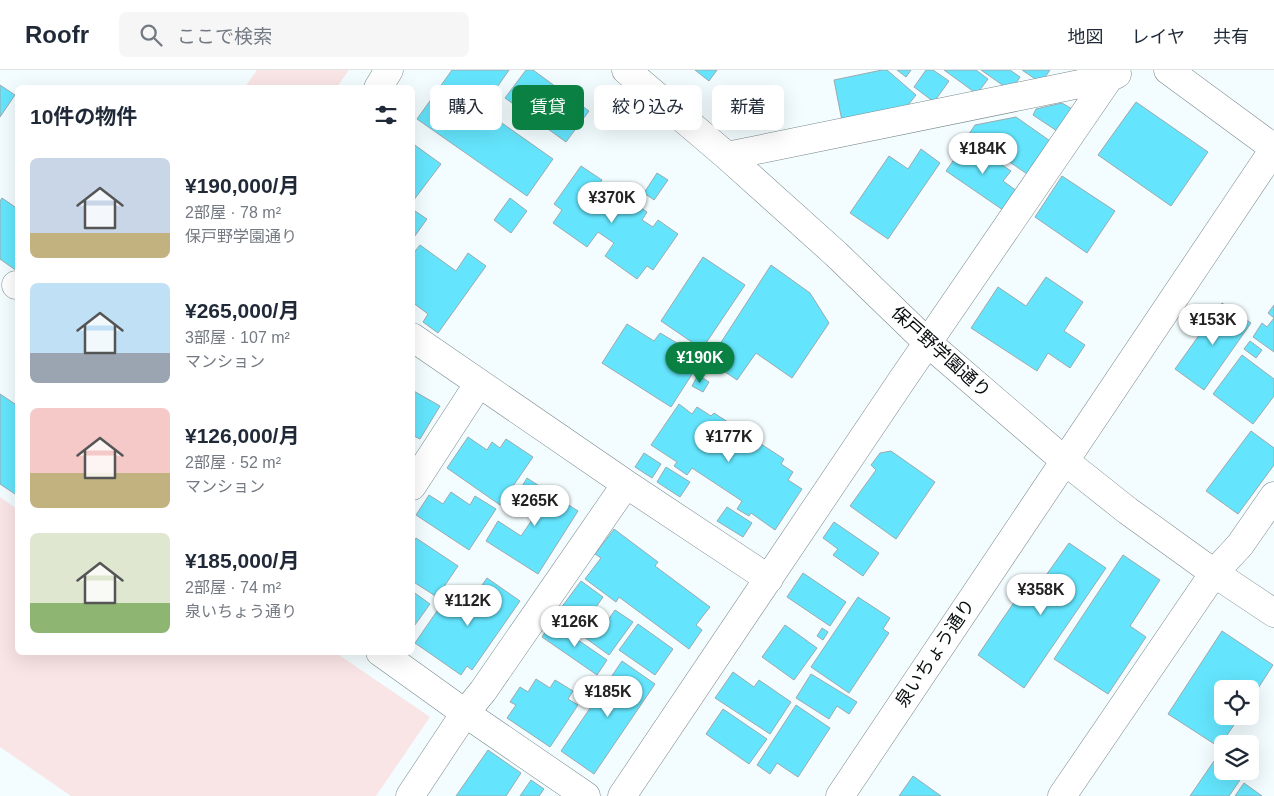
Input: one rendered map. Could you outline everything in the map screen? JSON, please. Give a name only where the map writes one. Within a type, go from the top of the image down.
[{"type":"street","points":[[380,85],[389,70]]},
{"type":"street","name":"保戸野学園通り","points":[[626,70],[728,156],[836,254],[928,343],[1065,461],[1128,512],[1274,613]]},
{"type":"street","points":[[1168,70],[1274,148]]},
{"type":"street","points":[[728,156],[1118,74]]},
{"type":"street","points":[[622,796],[902,380],[1118,74]]},
{"type":"street","name":"泉いちょう通り","points":[[840,796],[1274,148]]},
{"type":"street","points":[[415,340],[769,579]]},
{"type":"street","points":[[415,481],[480,383]]},
{"type":"street","points":[[410,796],[465,713],[483,691],[626,484]]},
{"type":"street","points":[[1070,793],[1214,573],[1240,545],[1274,496]]},
{"type":"street","points":[[384,655],[586,796]]},
{"type":"shaded area","points":[[257,70],[349,70],[338,85],[246,85]]},
{"type":"shaded area","points":[[0,497],[15,508],[15,655],[339,655],[430,717],[376,796],[71,796],[0,747]]},
{"type":"building","points":[[452,70],[509,70],[499,85],[441,85]]},
{"type":"building","points":[[526,70],[533,70],[553,85],[515,85]]},
{"type":"building","points":[[695,70],[717,70],[709,81]]},
{"type":"building","points":[[887,70],[916,95],[905,109],[842,121],[834,80]]},
{"type":"building","points":[[897,70],[911,70],[906,77]]},
{"type":"building","points":[[926,70],[933,70],[949,81],[934,102],[914,87]]},
{"type":"building","points":[[944,70],[976,70],[988,79],[977,94]]},
{"type":"building","points":[[981,70],[1010,70],[1020,77],[1011,91]]},
{"type":"building","points":[[1022,70],[1050,70],[1041,83]]},
{"type":"building","points":[[0,85],[15,95],[0,117]]},
{"type":"building","points":[[512,89],[512,103],[505,98]]},
{"type":"building","points":[[430,101],[430,128],[417,119]]},
{"type":"building","points":[[1136,102],[1208,152],[1171,206],[1098,155]]},
{"type":"building","points":[[1062,103],[1074,110],[1060,133],[1033,115],[1036,109]]},
{"type":"building","points":[[584,107],[589,111],[584,118]]},
{"type":"building","points":[[1016,117],[1053,143],[1030,176],[969,134],[975,125]]},
{"type":"building","points":[[502,123],[553,159],[527,196],[433,130],[502,130]]},
{"type":"building","points":[[549,130],[575,130],[566,142]]},
{"type":"building","points":[[967,141],[1011,171],[1003,181],[1017,191],[1003,210],[946,171]]},
{"type":"building","points":[[415,145],[441,164],[415,198]]},
{"type":"building","points":[[921,149],[940,163],[888,239],[850,213],[889,156],[908,169]]},
{"type":"building","points":[[581,166],[602,180],[597,187],[606,194],[611,187],[647,212],[642,220],[653,227],[658,220],[678,234],[653,270],[647,266],[637,279],[605,256],[614,243],[598,232],[587,247],[553,223],[562,210],[554,204]]},
{"type":"building","points":[[657,173],[668,180],[654,200],[644,193]]},
{"type":"building","points":[[1062,176],[1115,211],[1087,253],[1035,217]]},
{"type":"building","points":[[2,198],[15,207],[15,270],[0,259],[0,201]]},
{"type":"building","points":[[510,198],[527,211],[511,233],[494,220]]},
{"type":"building","points":[[415,211],[427,219],[415,236]]},
{"type":"building","points":[[420,245],[456,271],[468,253],[486,266],[438,333],[423,322],[428,314],[415,304],[415,251]]},
{"type":"building","points":[[703,257],[745,285],[702,349],[661,321]]},
{"type":"building","points":[[771,265],[810,293],[829,323],[792,378],[756,353],[737,380],[709,361]]},
{"type":"building","points":[[1046,277],[1083,302],[1064,331],[1085,345],[1070,368],[1048,353],[1037,371],[971,328],[998,287],[1026,306]]},
{"type":"building","points":[[1222,303],[1251,323],[1204,390],[1175,369]]},
{"type":"building","points":[[1274,305],[1274,318],[1268,313]]},
{"type":"building","points":[[1274,318],[1274,352],[1253,337],[1262,323],[1267,327]]},
{"type":"building","points":[[627,324],[654,341],[660,333],[677,343],[671,352],[696,368],[671,407],[602,363]]},
{"type":"building","points":[[1250,341],[1262,350],[1256,358],[1244,349]]},
{"type":"building","points":[[1242,355],[1274,379],[1274,396],[1253,424],[1213,394]]},
{"type":"building","points":[[698,375],[709,382],[703,392],[692,386]]},
{"type":"building","points":[[415,392],[440,406],[420,439],[415,436]]},
{"type":"building","points":[[0,394],[15,404],[15,494],[0,484]]},
{"type":"building","points":[[679,404],[692,414],[697,407],[711,416],[714,413],[734,426],[729,433],[756,451],[761,444],[784,459],[781,464],[793,472],[788,480],[802,489],[775,530],[751,513],[749,516],[737,509],[742,501],[692,468],[687,475],[674,466],[677,462],[651,445]]},
{"type":"building","points":[[1251,431],[1274,448],[1274,465],[1238,514],[1206,491]]},
{"type":"building","points":[[468,437],[487,450],[492,442],[500,448],[506,439],[533,457],[500,505],[447,468]]},
{"type":"building","points":[[891,451],[935,482],[896,539],[850,506],[876,470],[871,465],[880,453]]},
{"type":"building","points":[[644,453],[661,464],[652,478],[635,467]]},
{"type":"building","points":[[666,467],[690,482],[680,497],[657,482]]},
{"type":"building","points":[[527,478],[578,511],[538,574],[486,541],[498,521],[521,536],[534,517],[512,503]]},
{"type":"building","points":[[451,492],[470,505],[475,496],[496,509],[469,550],[416,515],[429,495],[443,504]]},
{"type":"building","points":[[727,507],[752,523],[743,537],[717,521]]},
{"type":"building","points":[[834,522],[879,553],[863,576],[833,555],[838,549],[823,538]]},
{"type":"building","points":[[614,529],[658,562],[655,566],[710,607],[696,625],[702,630],[689,649],[619,597],[616,602],[585,579],[601,558],[595,554]]},
{"type":"building","points":[[416,538],[458,566],[437,597],[415,583]]},
{"type":"building","points":[[1069,543],[1106,568],[1024,688],[978,655],[1028,582],[1037,588]]},
{"type":"building","points":[[1123,555],[1160,580],[1130,626],[1146,637],[1108,694],[1054,659]]},
{"type":"building","points":[[803,573],[846,602],[830,626],[787,597]]},
{"type":"building","points":[[487,578],[520,601],[472,670],[467,666],[461,675],[415,643],[446,598],[464,611]]},
{"type":"building","points":[[581,581],[603,597],[592,613],[606,623],[615,610],[633,622],[609,655],[555,616]]},
{"type":"building","points":[[415,593],[430,604],[415,625]]},
{"type":"building","points":[[858,597],[890,618],[883,629],[889,633],[849,693],[811,667]]},
{"type":"building","points":[[552,622],[607,660],[597,675],[542,637]]},
{"type":"building","points":[[638,624],[673,649],[655,675],[619,650]]},
{"type":"building","points":[[785,625],[817,648],[794,680],[762,657]]},
{"type":"building","points":[[822,628],[828,632],[823,640],[817,636]]},
{"type":"building","points":[[1222,631],[1273,665],[1259,687],[1259,680],[1214,680],[1214,725],[1234,725],[1227,735],[1214,735],[1214,744],[1168,714]]},
{"type":"building","points":[[622,661],[655,684],[594,774],[561,751]]},
{"type":"building","points":[[733,672],[754,687],[759,680],[791,702],[770,734],[715,698]]},
{"type":"building","points":[[811,674],[857,702],[849,714],[837,706],[829,719],[796,698]]},
{"type":"building","points":[[536,679],[550,688],[555,680],[573,691],[568,699],[578,705],[550,747],[507,718],[516,705],[510,702],[520,687],[528,692]]},
{"type":"building","points":[[796,705],[830,728],[798,777],[777,763],[770,774],[757,765]]},
{"type":"building","points":[[723,709],[767,739],[749,764],[706,734]]},
{"type":"building","points":[[488,750],[521,773],[506,796],[456,796]]},
{"type":"building","points":[[1214,761],[1214,780],[1240,780],[1229,796],[1190,796]]},
{"type":"building","points":[[913,776],[941,796],[899,796]]},
{"type":"building","points":[[531,780],[544,789],[539,796],[520,796]]},
{"type":"building","points":[[1244,783],[1262,796],[1235,796]]}]
